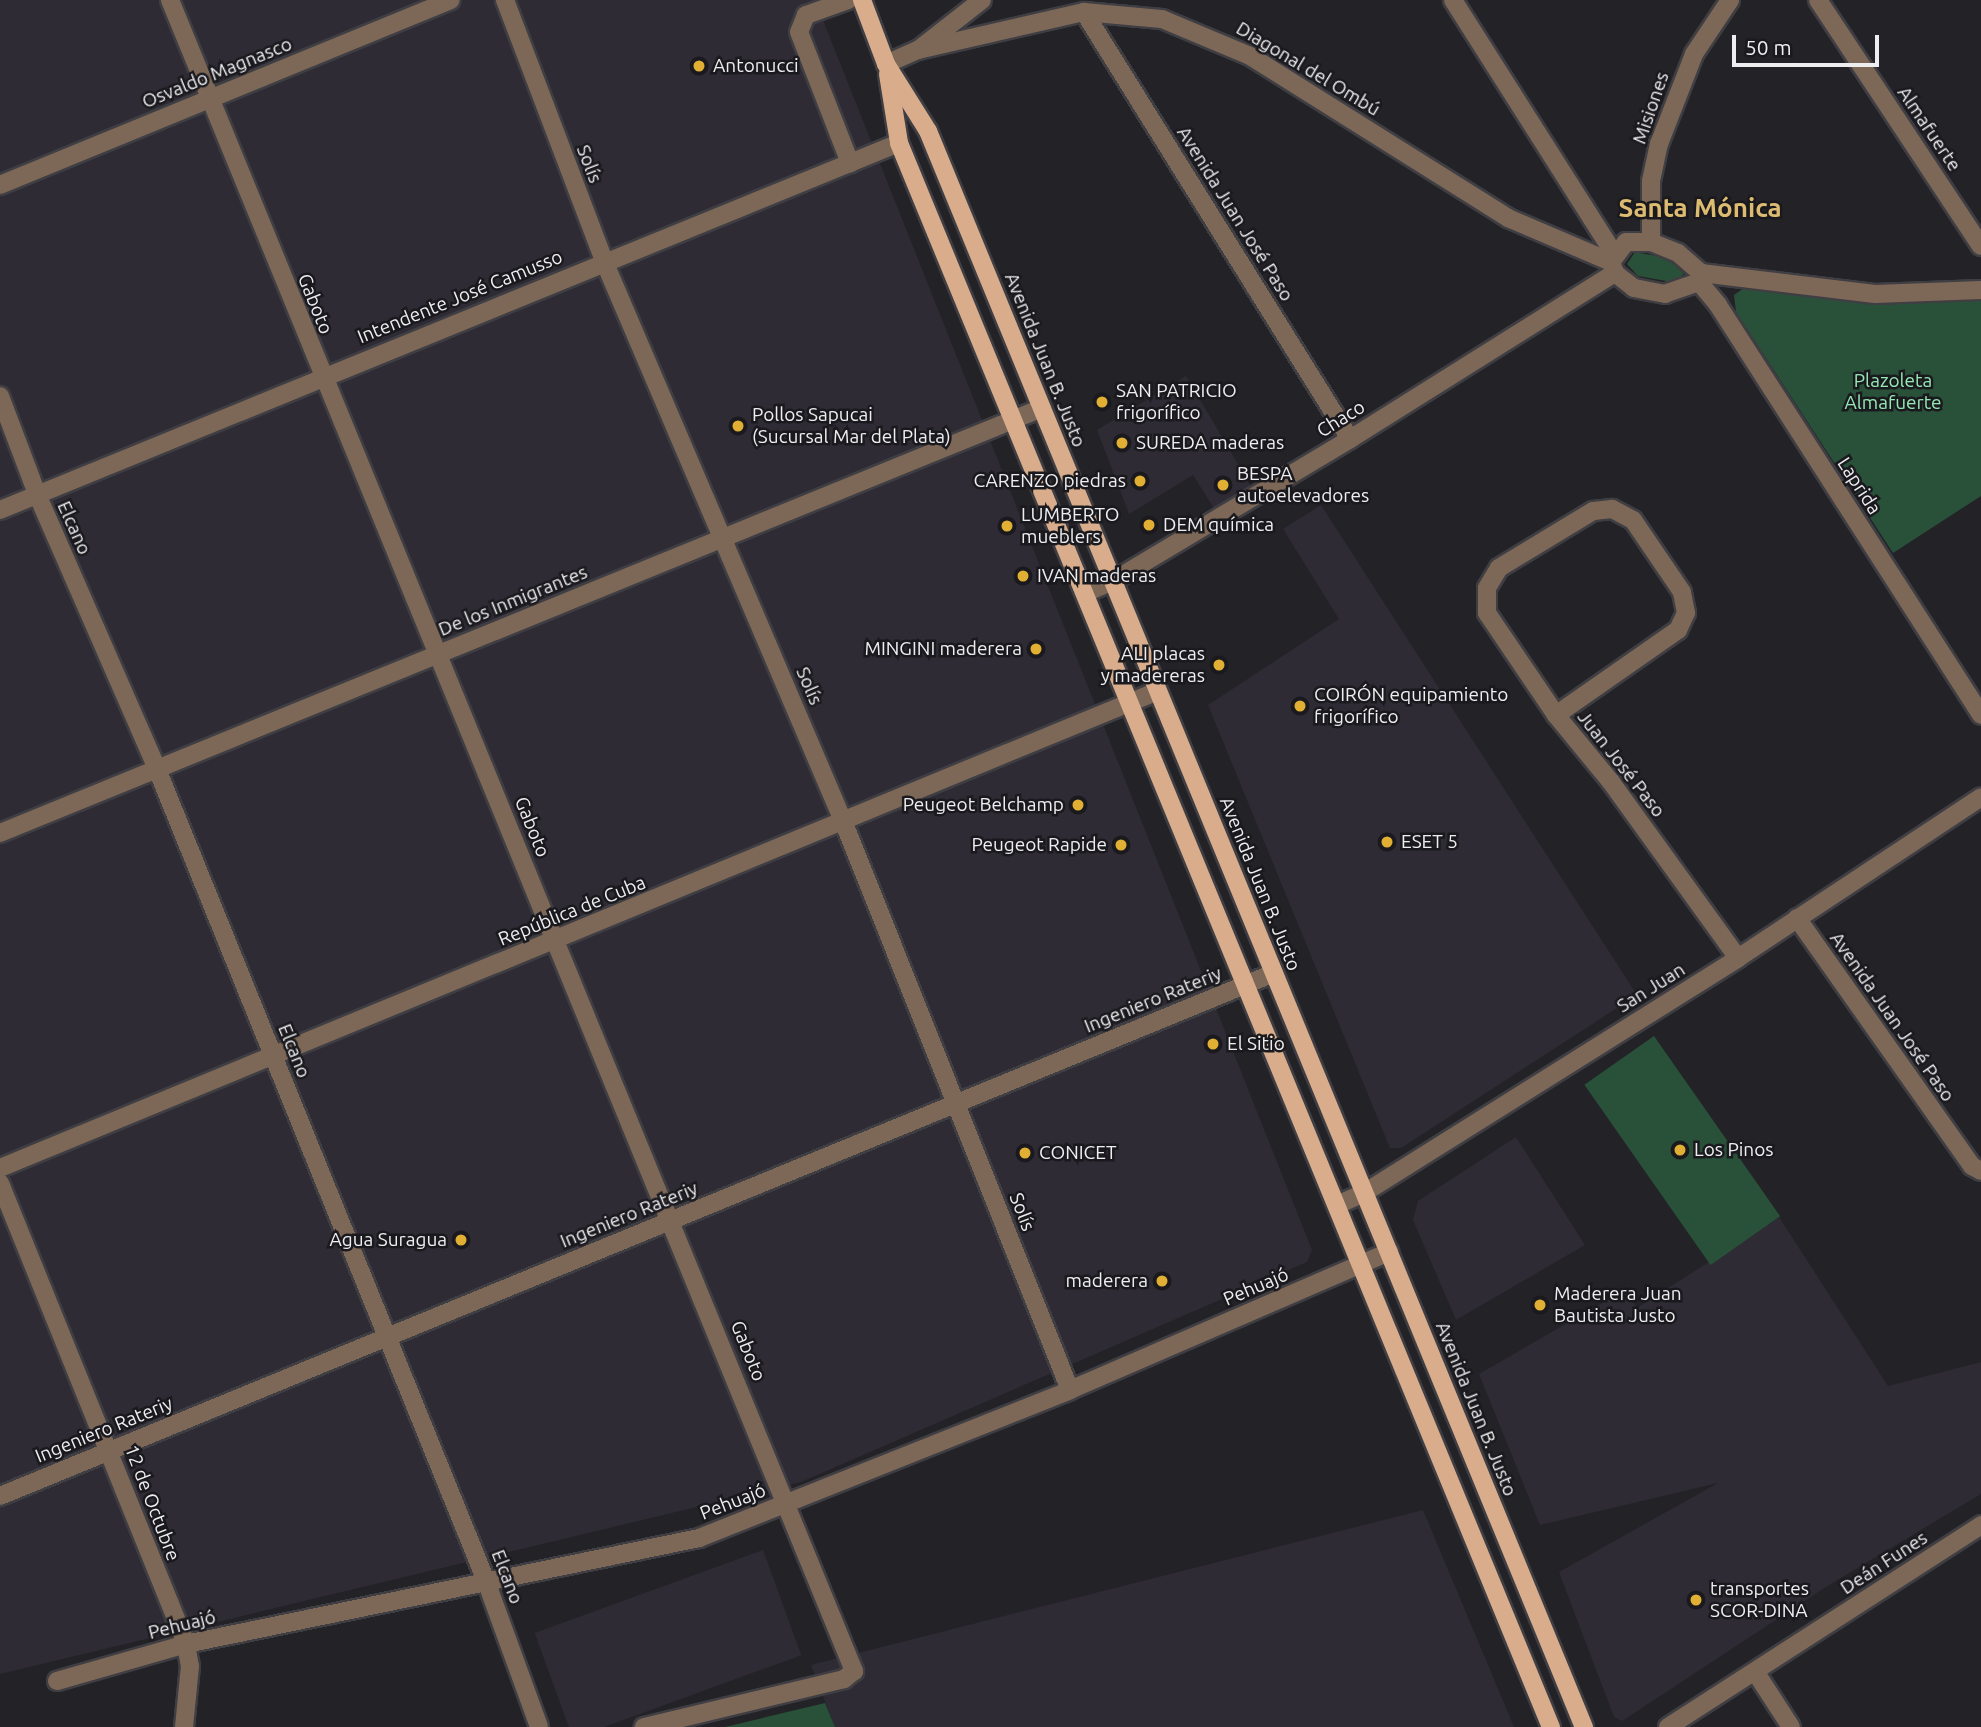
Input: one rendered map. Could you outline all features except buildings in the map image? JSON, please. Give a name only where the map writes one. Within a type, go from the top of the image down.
[{"type":"main road","name":"Avenida Juan B. Justo","points":[[862,0],[886,64],[899,143],[1552,1727]]},
{"type":"main road","name":"Avenida Juan B. Justo","points":[[886,64],[928,131],[1584,1727]]},
{"type":"street","name":"Gaboto","points":[[170,0],[321,376],[789,1504],[854,1671],[844,1679],[644,1727]]},
{"type":"street","name":"Osvaldo Magnasco","points":[[0,185],[450,0]]},
{"type":"street","name":"Solís","points":[[505,0],[604,261],[844,823],[1070,1390]]},
{"type":"street","points":[[848,0],[806,15],[799,32],[850,163]]},
{"type":"street","points":[[886,64],[918,50],[982,0]]},
{"type":"street","points":[[1453,0],[1613,263],[1626,242],[1651,242],[1678,253],[1700,277]]},
{"type":"street","name":"Misiones","points":[[1651,242],[1651,181],[1659,145],[1694,54],[1730,0]]},
{"type":"street","name":"Almafuerte","points":[[1818,0],[1975,222],[1981,246]]},
{"type":"street","name":"Diagonal del Ombú","points":[[918,50],[1084,12],[1124,12],[1202,32],[1313,93],[1508,218],[1613,263],[1634,288],[1655,294],[1676,293],[1700,277],[1875,294],[1981,290]]},
{"type":"street","name":"Avenida Juan José Paso","points":[[1084,12],[1350,439]]},
{"type":"street","name":"Intendente José Camusso","points":[[0,510],[321,376],[899,143]]},
{"type":"street","name":"Chaco","points":[[1084,593],[1113,581],[1350,439],[1613,263]]},
{"type":"street","name":"Laprida","points":[[1700,277],[1981,715]]},
{"type":"street","name":"Elcano","points":[[0,396],[37,494],[157,769],[274,1056],[486,1581],[539,1727]]},
{"type":"street","name":"De los Inmigrantes","points":[[0,834],[1042,408]]},
{"type":"street","name":"Juan José Paso","points":[[1556,715],[1678,630],[1686,614],[1682,592],[1633,520],[1612,509],[1593,511],[1499,568],[1487,588],[1487,613],[1556,715],[1611,782],[1738,958]]},
{"type":"street","name":"República de Cuba","points":[[0,1168],[844,823],[1158,691]]},
{"type":"street","name":"San Juan","points":[[1337,1205],[1364,1193],[1738,958],[1981,797]]},
{"type":"street","name":"Avenida Juan José Paso","points":[[1797,918],[1972,1166],[1981,1171]]},
{"type":"street","name":"Ingeniero Rateriy","points":[[0,1496],[1274,973]]},
{"type":"street","name":"12 de Octubre","points":[[0,1183],[187,1644],[190,1666],[184,1727]]},
{"type":"street","name":"Pehuajó","points":[[57,1681],[187,1644],[699,1538],[1070,1390],[1389,1252]]},
{"type":"street","name":"Deán Funes","points":[[1668,1727],[1756,1673],[1981,1525]]},
{"type":"street","points":[[1756,1673],[1791,1727]]},
{"type":"shaded area","points":[[0,0],[815,0],[1312,1250],[1307,1262],[801,1482],[0,1674]]},
{"type":"shaded area","points":[[1186,376],[1252,488],[1215,510],[1193,475],[1129,514],[1097,430]]},
{"type":"shaded area","points":[[1321,505],[1637,995],[1401,1148],[1390,1148],[1208,705],[1339,619],[1283,529]]},
{"type":"shaded area","points":[[1516,1137],[1585,1245],[1456,1320],[1413,1220],[1418,1201]]},
{"type":"shaded area","points":[[1779,1217],[1888,1386],[1981,1362],[1981,1494],[1829,1585],[1622,1721],[1614,1717],[1559,1572],[1718,1483],[1540,1525],[1479,1374],[1625,1290],[1637,1308]]},
{"type":"shaded area","points":[[1423,1510],[1514,1727],[835,1727],[811,1665]]},
{"type":"shaded area","points":[[763,1550],[801,1655],[604,1727],[569,1727],[535,1633]]},
{"type":"green space","points":[[1635,252],[1667,258],[1684,274],[1672,282],[1638,276],[1627,264]]},
{"type":"green space","name":"Plazoleta Almafuerte","points":[[1744,288],[1864,302],[1981,301],[1981,496],[1893,553],[1736,312],[1734,295]]},
{"type":"green space","name":"Los Pinos","points":[[1654,1036],[1780,1216],[1711,1265],[1584,1085]]},
{"type":"green space","points":[[825,1703],[835,1727],[725,1727]]},
{"type":"place","name":"Antonucci","points":[[699,66]]},
{"type":"place","name":"SAN PATRICIO frigorífico","points":[[1102,402]]},
{"type":"place","name":"Pollos Sapucai (Sucursal Mar del Plata)","points":[[738,426]]},
{"type":"place","name":"SUREDA maderas","points":[[1122,443]]},
{"type":"place","name":"CARENZO piedras","points":[[1140,481]]},
{"type":"place","name":"BESPA autoelevadores","points":[[1223,485]]},
{"type":"place","name":"DEM química","points":[[1149,525]]},
{"type":"place","name":"LUMBERTO mueblers","points":[[1007,526]]},
{"type":"place","name":"IVAN maderas","points":[[1023,576]]},
{"type":"place","name":"MINGINI maderera","points":[[1036,649]]},
{"type":"place","name":"ALI placas y madereras","points":[[1219,665]]},
{"type":"place","name":"COIRÓN equipamiento frigorífico","points":[[1300,706]]},
{"type":"place","name":"Peugeot Belchamp","points":[[1078,805]]},
{"type":"place","name":"ESET 5","points":[[1387,842]]},
{"type":"place","name":"Peugeot Rapide","points":[[1121,845]]},
{"type":"place","name":"El Sitio","points":[[1213,1044]]},
{"type":"place","name":"Los Pinos","points":[[1680,1150]]},
{"type":"place","name":"CONICET","points":[[1025,1153]]},
{"type":"place","name":"Agua Suragua","points":[[461,1240]]},
{"type":"place","name":"maderera","points":[[1162,1281]]},
{"type":"place","name":"Maderera Juan Bautista Justo","points":[[1540,1305]]},
{"type":"place","name":"transportes SCOR-DINA","points":[[1696,1600]]},
{"type":"district","name":"Santa Mónica","points":[[1700,208]]}]
